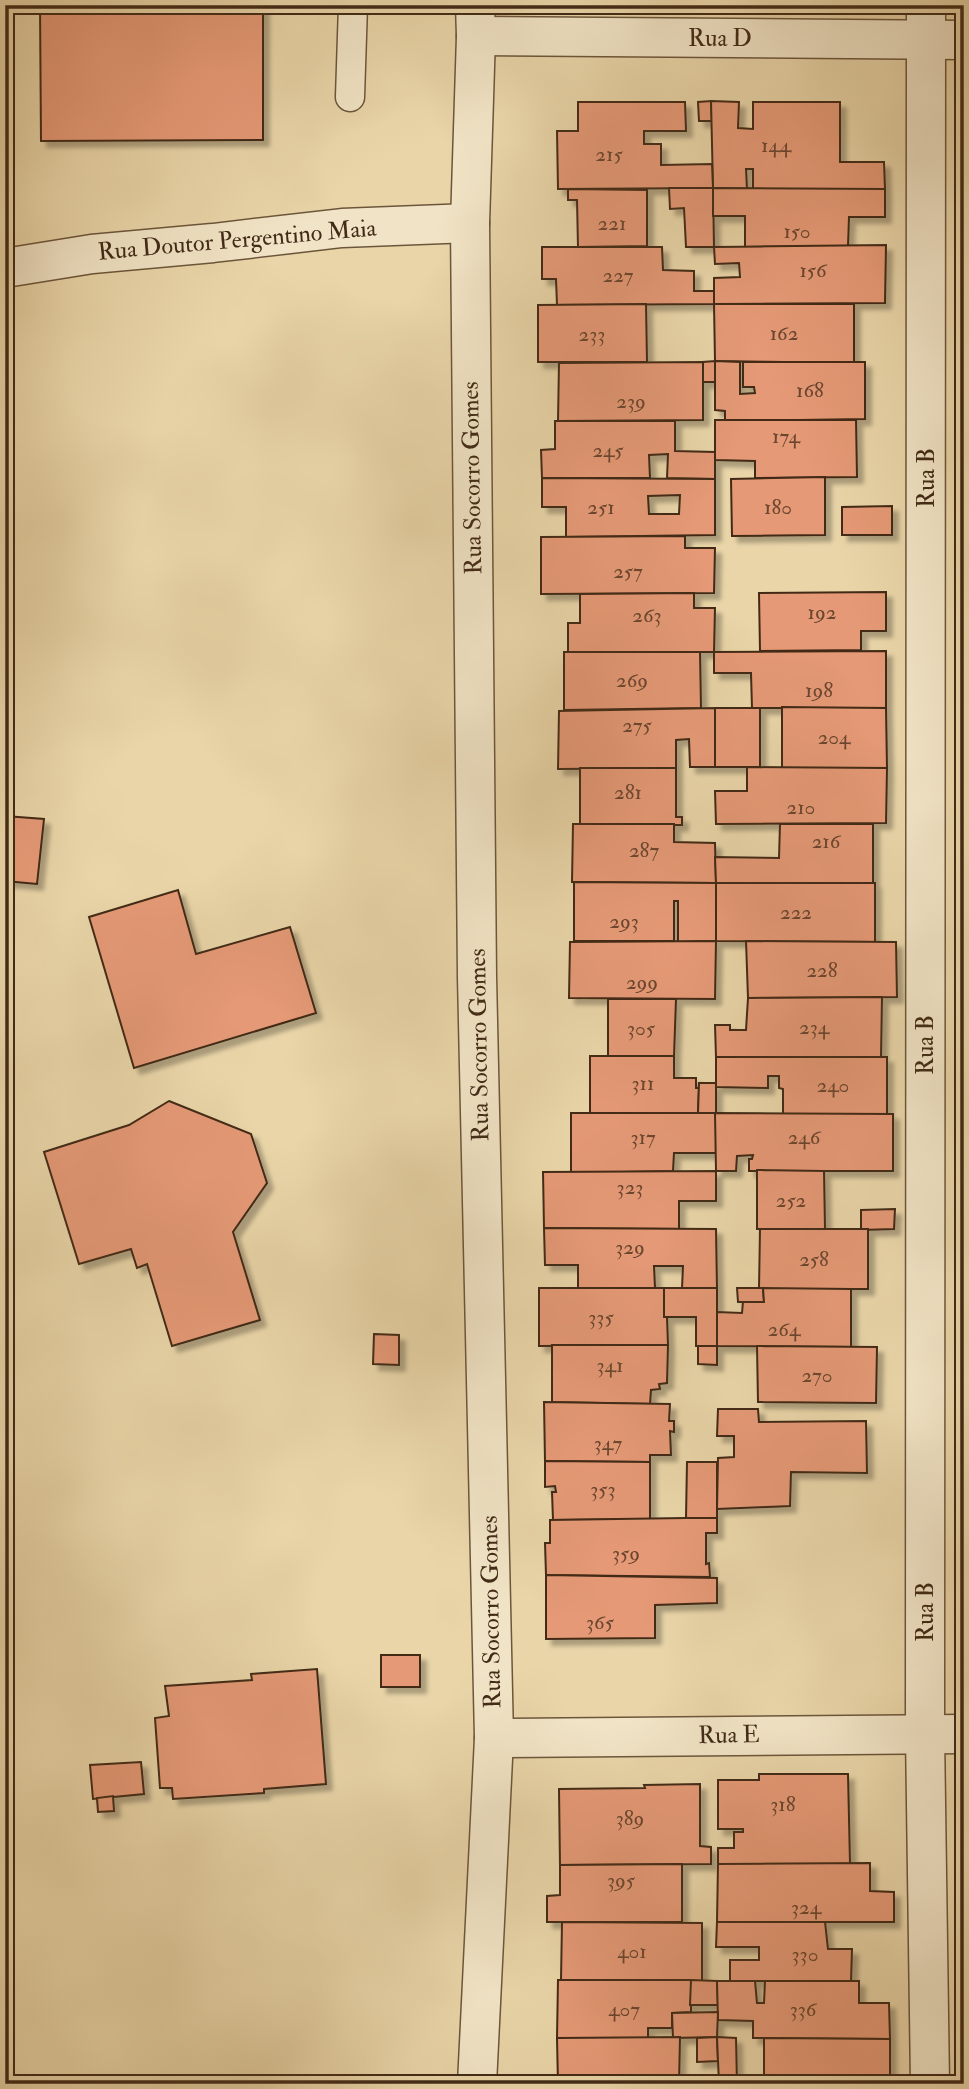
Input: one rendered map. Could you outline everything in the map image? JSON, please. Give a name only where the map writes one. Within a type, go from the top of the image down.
[{"type":"street","name":"Rua D","points":[[475,21],[926,22],[964,40]]},
{"type":"street","name":"Rua Socorro Gomes","points":[[475,21],[470,223],[477,991],[494,1738],[477,2084]]},
{"type":"street","name":"Rua B","points":[[926,22],[925,1733],[929,2084]]},
{"type":"street","name":"Rua Doutor Pergentino Maia","points":[[5,268],[92,254],[341,228],[470,223]]},
{"type":"street","name":"Rua E","points":[[494,1738],[964,1734]]},
{"type":"lane","points":[[350,97],[353,5]]},
{"type":"building","points":[[40,5],[263,5],[263,140],[41,141]]},
{"type":"building","points":[[711,101],[712,121],[699,121],[698,102]]},
{"type":"building","points":[[711,101],[739,102],[738,128],[753,129],[753,102],[840,102],[840,162],[884,162],[885,189],[753,189],[753,169],[746,169],[747,189],[713,188]]},
{"type":"building","points":[[578,102],[685,102],[686,131],[644,131],[644,144],[661,144],[661,165],[712,164],[713,188],[558,189],[557,131],[578,131]]},
{"type":"building","points":[[669,188],[713,188],[714,247],[686,247],[684,208],[670,209]]},
{"type":"building","points":[[713,188],[885,189],[885,217],[849,217],[848,246],[745,247],[745,216],[713,216]]},
{"type":"building","points":[[568,189],[647,190],[647,246],[578,247],[577,200],[568,200]]},
{"type":"building","points":[[886,245],[885,303],[714,304],[714,278],[740,277],[739,263],[715,264],[714,247]]},
{"type":"building","points":[[542,247],[662,247],[663,270],[694,271],[694,291],[714,291],[714,304],[557,305],[556,279],[542,279]]},
{"type":"building","points":[[646,304],[647,362],[538,362],[538,305]]},
{"type":"building","points":[[714,304],[854,304],[854,363],[715,361]]},
{"type":"building","points":[[715,361],[715,382],[703,382],[703,362]]},
{"type":"building","points":[[715,361],[740,362],[740,394],[755,393],[754,387],[743,387],[743,362],[865,362],[865,419],[725,421],[725,411],[715,410]]},
{"type":"building","points":[[703,362],[703,420],[558,421],[559,363]]},
{"type":"building","points":[[715,420],[856,420],[857,477],[755,478],[755,461],[715,460]]},
{"type":"building","points":[[555,421],[675,421],[675,451],[715,452],[715,479],[667,478],[668,454],[649,455],[650,478],[542,478],[541,450],[555,449]]},
{"type":"building","points":[[825,477],[825,535],[732,536],[731,479]]},
{"type":"building","points":[[542,478],[715,479],[715,535],[566,537],[566,507],[542,507]],"holes":[[[680,495],[679,514],[649,514],[648,496]]]},
{"type":"building","points":[[892,506],[892,535],[842,535],[842,507]]},
{"type":"building","points":[[685,536],[685,548],[715,548],[714,593],[541,594],[541,537]]},
{"type":"building","points":[[886,592],[886,631],[861,631],[861,650],[760,651],[759,593]]},
{"type":"building","points":[[694,593],[694,608],[715,608],[714,652],[568,652],[568,623],[580,623],[580,594]]},
{"type":"building","points":[[886,651],[886,708],[752,708],[751,673],[714,673],[714,652]]},
{"type":"building","points":[[564,652],[700,652],[701,708],[564,710]]},
{"type":"building","points":[[782,707],[886,708],[887,768],[782,768]]},
{"type":"building","points":[[715,708],[760,708],[760,767],[715,767]]},
{"type":"building","points":[[715,708],[715,767],[690,767],[689,739],[676,740],[676,768],[558,769],[559,711]]},
{"type":"building","points":[[747,767],[887,768],[886,823],[716,824],[715,791],[747,791]]},
{"type":"building","points":[[580,768],[676,768],[676,817],[682,817],[682,825],[580,825]]},
{"type":"building","points":[[5,816],[44,819],[37,884],[5,881]]},
{"type":"building","points":[[573,824],[674,824],[674,842],[715,843],[716,883],[572,882]]},
{"type":"building","points":[[780,824],[873,824],[873,883],[716,883],[715,857],[779,858]]},
{"type":"building","points":[[574,882],[716,883],[716,941],[678,942],[678,901],[674,901],[674,941],[574,941]]},
{"type":"building","points":[[716,883],[875,883],[875,942],[716,941]]},
{"type":"building","points":[[178,890],[196,954],[290,927],[316,1013],[134,1068],[89,917]]},
{"type":"building","points":[[716,941],[715,999],[569,998],[570,942]]},
{"type":"building","points":[[746,941],[896,942],[897,997],[748,998]]},
{"type":"building","points":[[882,997],[881,1057],[716,1057],[715,1025],[730,1025],[730,1030],[746,1030],[748,998]]},
{"type":"building","points":[[608,999],[676,999],[674,1056],[608,1056]]},
{"type":"building","points":[[590,1056],[674,1056],[674,1078],[696,1078],[696,1088],[699,1088],[698,1113],[590,1114]]},
{"type":"building","points":[[716,1057],[887,1057],[887,1114],[783,1114],[783,1089],[779,1088],[779,1076],[768,1076],[768,1088],[716,1087]]},
{"type":"building","points":[[699,1083],[716,1083],[716,1113],[698,1113]]},
{"type":"building","points":[[169,1101],[251,1134],[267,1183],[233,1232],[260,1320],[172,1346],[147,1264],[137,1268],[131,1249],[79,1264],[44,1152],[129,1125]]},
{"type":"building","points":[[571,1113],[716,1113],[716,1153],[674,1153],[673,1171],[571,1173]]},
{"type":"building","points":[[715,1113],[893,1114],[893,1171],[749,1171],[749,1159],[752,1159],[753,1155],[737,1156],[736,1171],[716,1171]]},
{"type":"building","points":[[757,1170],[824,1171],[825,1229],[757,1229]]},
{"type":"building","points":[[716,1171],[716,1201],[679,1201],[679,1229],[544,1228],[543,1172]]},
{"type":"building","points":[[895,1209],[894,1229],[861,1230],[861,1210]]},
{"type":"building","points":[[544,1228],[716,1229],[717,1288],[682,1288],[683,1266],[654,1266],[655,1288],[578,1288],[578,1265],[545,1265]]},
{"type":"building","points":[[760,1229],[868,1229],[868,1289],[759,1289]]},
{"type":"building","points":[[539,1288],[664,1288],[668,1345],[539,1346]]},
{"type":"building","points":[[664,1288],[717,1288],[717,1346],[696,1346],[696,1317],[664,1317]]},
{"type":"building","points":[[737,1288],[763,1288],[764,1302],[738,1302]]},
{"type":"building","points":[[763,1288],[851,1289],[851,1347],[717,1346],[717,1312],[742,1313],[743,1302],[764,1302]]},
{"type":"building","points":[[374,1334],[399,1335],[399,1365],[373,1364]]},
{"type":"building","points":[[552,1345],[668,1345],[667,1383],[659,1384],[660,1389],[651,1390],[650,1404],[552,1402]]},
{"type":"building","points":[[698,1346],[717,1346],[717,1365],[698,1364]]},
{"type":"building","points":[[757,1346],[877,1347],[876,1403],[758,1402]]},
{"type":"building","points":[[544,1402],[670,1404],[669,1421],[674,1421],[674,1432],[670,1431],[671,1455],[650,1455],[650,1462],[545,1461]]},
{"type":"building","points":[[718,1409],[758,1409],[759,1422],[866,1421],[867,1473],[791,1472],[790,1506],[717,1509],[718,1458],[734,1457],[734,1436],[717,1436]]},
{"type":"building","points":[[545,1461],[650,1462],[650,1519],[553,1520],[552,1492],[556,1492],[555,1486],[545,1487]]},
{"type":"building","points":[[687,1462],[717,1462],[717,1518],[686,1518]]},
{"type":"building","points":[[717,1518],[717,1533],[706,1533],[706,1564],[709,1563],[710,1577],[546,1575],[545,1543],[550,1543],[550,1520]]},
{"type":"building","points":[[546,1575],[717,1578],[717,1603],[655,1605],[655,1638],[546,1639]]},
{"type":"building","points":[[381,1655],[420,1655],[420,1687],[381,1687]]},
{"type":"building","points":[[317,1669],[326,1784],[264,1789],[264,1793],[173,1799],[172,1788],[160,1788],[155,1718],[169,1716],[165,1686],[252,1680],[251,1674]]},
{"type":"building","points":[[141,1762],[144,1794],[93,1799],[90,1765]]},
{"type":"building","points":[[759,1774],[848,1774],[850,1864],[718,1864],[718,1848],[734,1848],[734,1832],[743,1832],[743,1829],[718,1829],[718,1780],[759,1780]]},
{"type":"building","points":[[700,1784],[700,1846],[711,1847],[711,1864],[560,1865],[559,1789]]},
{"type":"building","points":[[113,1796],[114,1811],[98,1812],[97,1798]]},
{"type":"building","points":[[870,1863],[870,1891],[894,1892],[894,1922],[717,1922],[718,1864]]},
{"type":"building","points":[[682,1864],[682,1922],[547,1922],[547,1896],[560,1895],[560,1865]]},
{"type":"building","points":[[562,1922],[702,1923],[702,1981],[561,1980]]},
{"type":"building","points":[[717,1922],[825,1922],[828,1949],[852,1949],[851,1981],[730,1981],[730,1960],[759,1960],[759,1947],[716,1947]]},
{"type":"building","points":[[558,1980],[691,1980],[691,2012],[672,2013],[672,2028],[648,2028],[648,2038],[557,2038]]},
{"type":"building","points":[[691,1980],[717,1981],[718,2005],[690,2005]]},
{"type":"building","points":[[717,1981],[755,1981],[757,2003],[764,2003],[765,1981],[859,1981],[859,2003],[889,2003],[890,2039],[753,2038],[753,2021],[718,2020]]},
{"type":"building","points":[[718,2012],[717,2037],[673,2038],[672,2013]]},
{"type":"building","points":[[680,2037],[679,2084],[558,2084],[557,2038]]},
{"type":"building","points":[[717,2037],[718,2061],[697,2062],[697,2038]]},
{"type":"building","points":[[717,2037],[736,2038],[737,2084],[719,2084]]},
{"type":"building","points":[[764,2038],[890,2039],[890,2084],[764,2084]]}]
